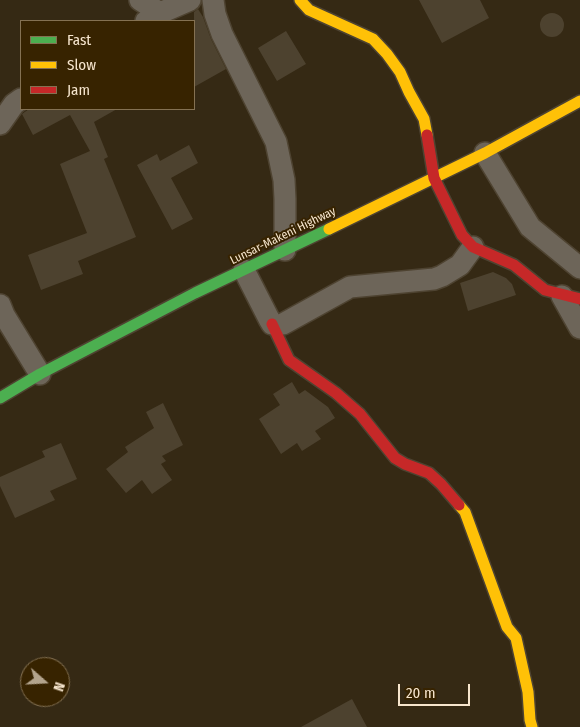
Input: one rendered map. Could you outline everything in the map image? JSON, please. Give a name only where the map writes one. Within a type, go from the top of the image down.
[{"type":"street","points":[[140,0],[153,17],[190,0]]},
{"type":"street","points":[[213,0],[215,14],[222,34],[276,142],[286,199],[285,250]]},
{"type":"street","points":[[300,0],[309,10],[373,39],[388,54],[400,72],[424,119],[434,178],[462,235],[472,247],[514,265],[545,290],[571,298],[580,328]]},
{"type":"street","points":[[0,124],[14,104],[20,100]]},
{"type":"street","name":"Lunsar-Makeni Highway","points":[[0,398],[40,374],[195,293],[485,153],[580,101]]},
{"type":"street","points":[[485,153],[530,227],[580,268]]},
{"type":"street","points":[[272,324],[283,324],[350,287],[434,279],[442,276],[460,265],[472,247]]},
{"type":"street","points":[[244,270],[289,360],[336,393],[360,414],[395,458],[405,464],[430,473],[465,512],[507,626],[516,638],[528,692],[532,727]]},
{"type":"street","points":[[0,305],[4,315],[40,374]]},
{"type":"building","points":[[419,0],[480,0],[489,18],[442,43]]},
{"type":"building","points":[[198,9],[203,17],[211,39],[226,69],[195,86],[195,20],[194,12]]},
{"type":"building","points":[[552,13],[560,17],[564,25],[560,33],[552,37],[544,33],[540,25],[544,17]]},
{"type":"building","points":[[286,31],[306,64],[277,81],[258,48]]},
{"type":"building","points":[[28,110],[115,110],[94,122],[108,157],[104,159],[136,237],[78,261],[83,274],[41,290],[28,255],[87,233],[60,164],[90,151],[70,115],[33,135],[22,114]]},
{"type":"building","points":[[189,145],[198,163],[171,178],[193,219],[172,230],[137,165],[157,154],[160,161]]},
{"type":"building","points":[[493,272],[506,278],[512,284],[516,295],[468,311],[460,283]]},
{"type":"building","points":[[292,382],[299,394],[305,390],[328,407],[335,418],[315,431],[321,439],[302,451],[297,443],[281,454],[259,419],[280,405],[273,394]]},
{"type":"building","points":[[163,403],[183,445],[162,456],[166,461],[161,464],[172,480],[152,494],[142,480],[126,493],[106,469],[128,452],[125,447],[154,428],[146,412]]},
{"type":"building","points":[[61,443],[77,479],[50,491],[55,500],[15,518],[0,486],[0,477],[45,457],[42,451]]},
{"type":"building","points":[[352,699],[367,727],[301,727]]},
{"type":"traffic: fast","points":[[0,398],[40,374],[195,293],[329,229]]},
{"type":"traffic: slow","points":[[300,0],[309,10],[373,39],[400,72],[424,119],[427,135]]},
{"type":"traffic: slow","points":[[329,229],[485,153],[580,101]]},
{"type":"traffic: slow","points":[[459,505],[465,512],[507,627],[516,638],[528,692],[532,727]]},
{"type":"traffic: jam","points":[[427,135],[434,178],[462,235],[473,247],[514,265],[545,290],[580,299]]},
{"type":"traffic: jam","points":[[272,324],[289,360],[336,393],[360,414],[395,458],[429,473],[459,505]]}]
